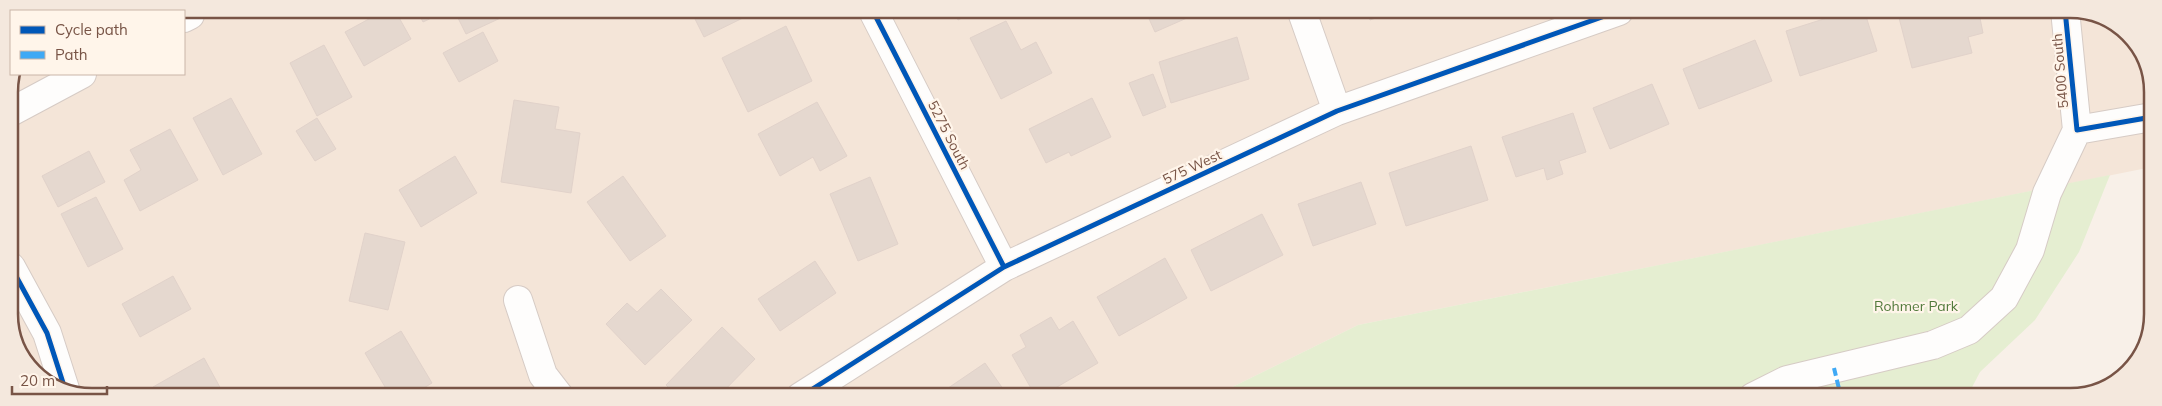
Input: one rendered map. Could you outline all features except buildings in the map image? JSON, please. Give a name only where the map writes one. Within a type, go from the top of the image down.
[{"type":"street","name":"5275 South","points":[[877,18],[1004,267]]},
{"type":"street","points":[[1304,18],[1338,111]]},
{"type":"street","name":"575 West","points":[[814,388],[1004,267],[1338,111],[1599,18]]},
{"type":"street","name":"5400 South","points":[[2066,18],[2076,130]]},
{"type":"street","points":[[18,108],[80,75]]},
{"type":"street","points":[[1771,388],[1787,380],[1932,345],[1969,330],[2004,298],[2026,258],[2048,194],[2076,130],[2144,118]]},
{"type":"street","points":[[18,279],[47,333],[63,383]]},
{"type":"street","points":[[518,300],[544,375],[553,388]]},
{"type":"shaded area","points":[[185,18],[2080,18],[2103,25],[2123,39],[2132,50],[2141,68],[2144,92],[2144,169],[1358,325],[1230,388],[82,388],[59,381],[39,367],[25,347],[19,329],[19,77],[20,75],[185,75]]},
{"type":"green space","name":"Rohmer Park","points":[[2110,175],[2079,252],[2035,320],[1980,372],[1972,388],[1230,388],[1358,325]]},
{"type":"marked path","points":[[1834,368],[1839,388]]},
{"type":"cycle path","points":[[877,18],[1004,267]]},
{"type":"cycle path","points":[[814,388],[1004,267],[1337,111],[1599,18]]},
{"type":"cycle path","points":[[2066,18],[2077,130],[2144,118]]},
{"type":"cycle path","points":[[18,280],[47,333],[63,383]]}]
